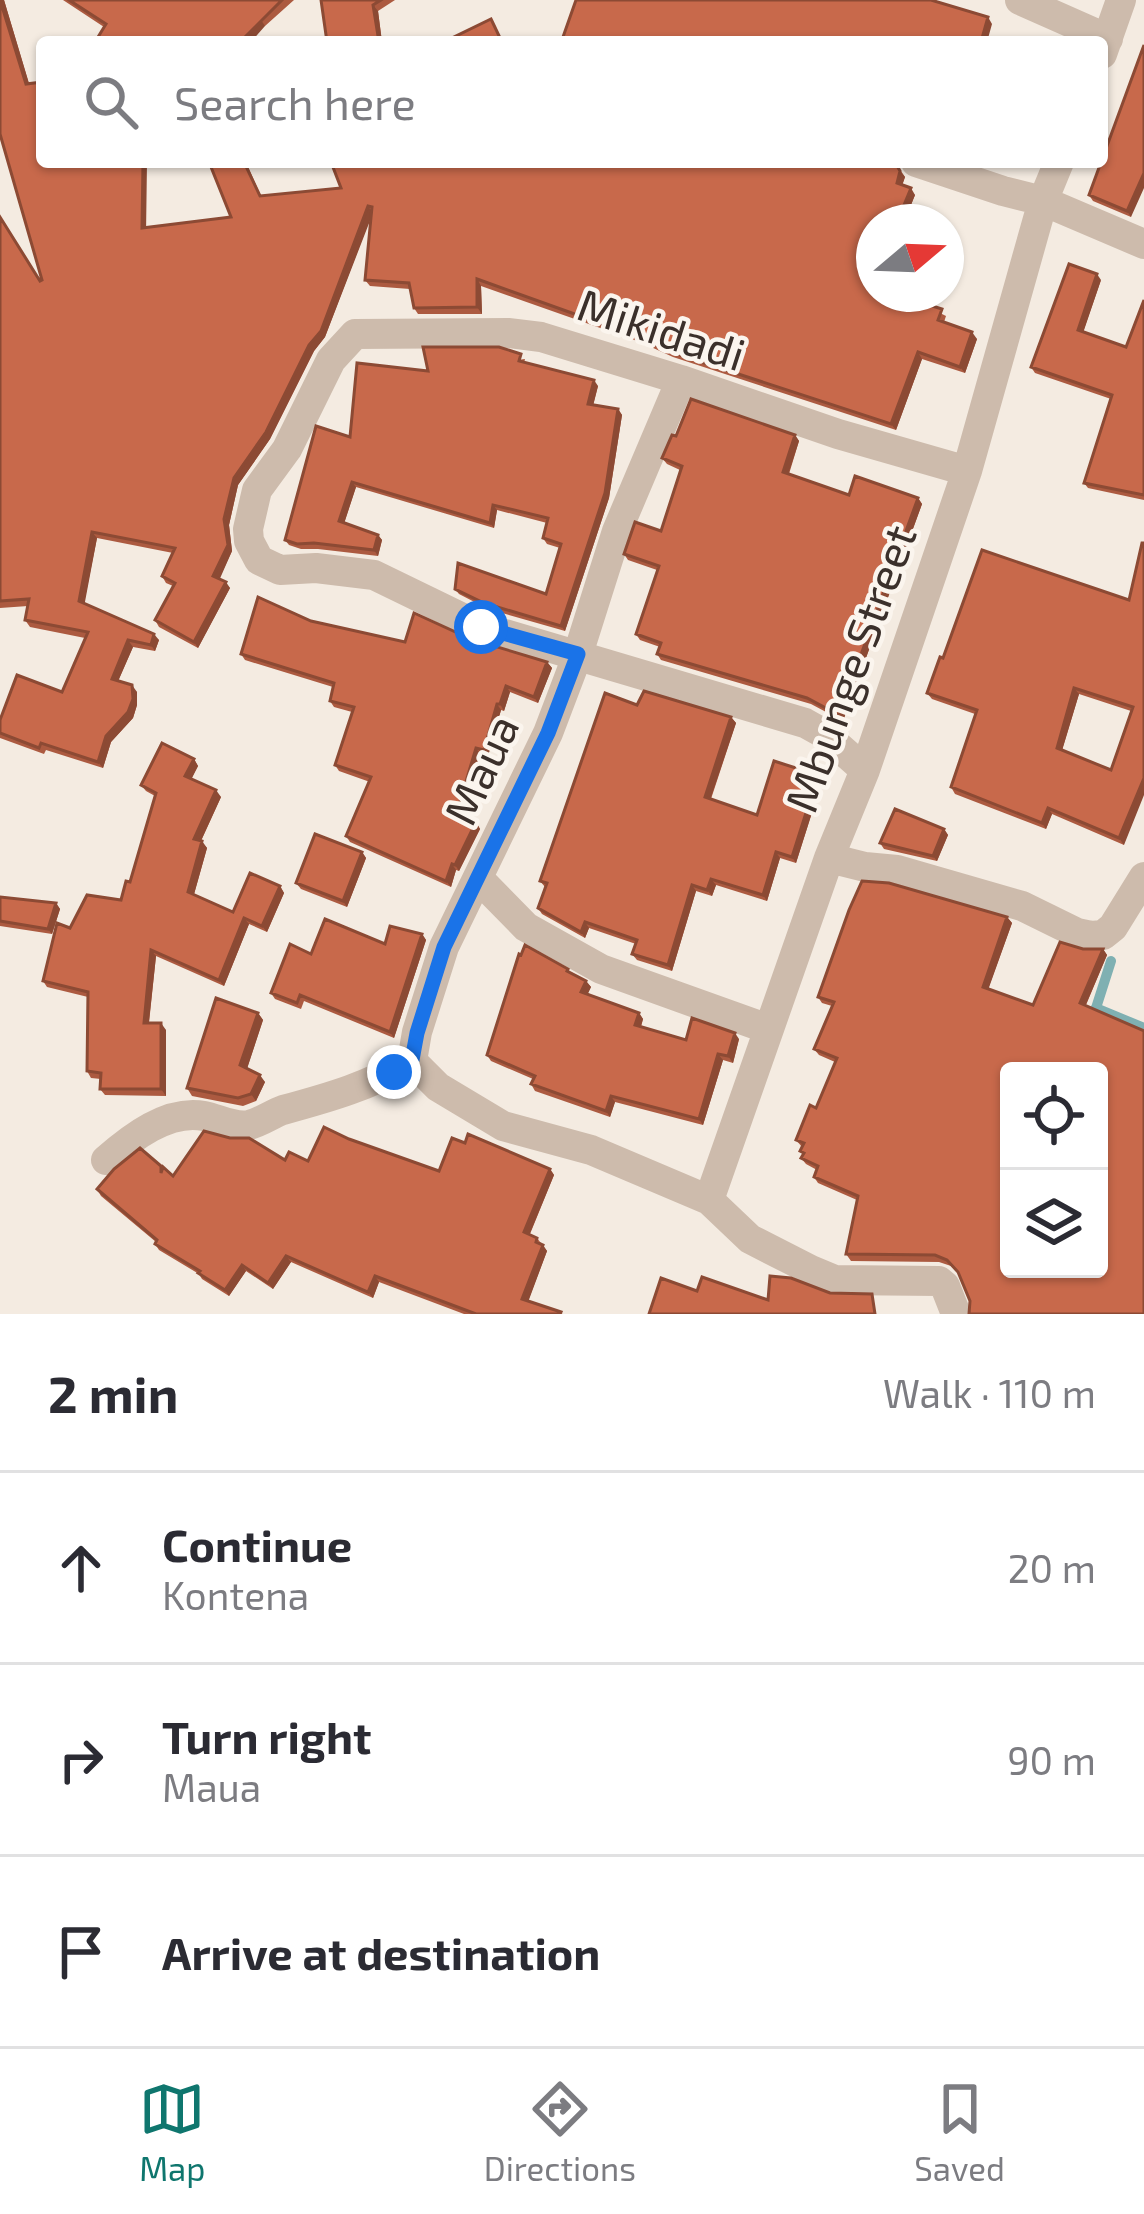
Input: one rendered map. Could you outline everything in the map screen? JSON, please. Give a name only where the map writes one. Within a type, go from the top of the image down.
[{"type":"street","points":[[1020,0],[1087,36]]},
{"type":"street","points":[[1108,37],[1121,0]]},
{"type":"street","points":[[934,168],[1043,200],[1144,244]]},
{"type":"street","name":"Mbunge Street","points":[[709,1200],[829,858],[865,770],[967,471],[1056,168]]},
{"type":"street","name":"Mikidadi","points":[[578,654],[481,627],[374,575],[316,568],[280,570],[269,567],[253,551],[248,529],[257,490],[287,449],[331,360],[356,334],[541,337],[967,471]]},
{"type":"street","name":"Maua","points":[[412,1060],[444,947],[548,733],[617,532],[681,380]]},
{"type":"street","points":[[578,654],[805,723],[865,770]]},
{"type":"street","points":[[829,858],[897,870],[1022,906],[1091,936],[1103,935],[1113,927],[1144,877]]},
{"type":"street","points":[[478,878],[526,927],[601,969],[768,1029]]},
{"type":"street","points":[[106,1160],[135,1135],[186,1115],[250,1125],[276,1112],[377,1082],[412,1060],[438,1087],[503,1126],[591,1150],[709,1200],[750,1239],[836,1280],[938,1281],[945,1286],[956,1314]]},
{"type":"building","points":[[0,0],[26,84],[36,83],[36,168],[143,168],[142,228],[231,217],[211,168],[247,168],[260,196],[341,188],[333,168],[898,168],[897,183],[911,188],[904,204],[856,204],[856,312],[941,312],[938,320],[972,332],[960,367],[918,352],[891,424],[668,351],[477,279],[477,307],[414,308],[409,283],[365,280],[372,207],[368,206],[321,331],[309,345],[266,432],[234,478],[224,519],[228,545],[213,576],[226,582],[194,642],[155,620],[175,583],[162,576],[175,548],[92,532],[79,601],[154,634],[151,645],[128,640],[112,679],[132,685],[133,699],[128,712],[106,736],[98,762],[0,733],[0,720],[17,675],[62,692],[88,632],[25,620],[29,599],[0,601],[0,217],[42,280],[0,134]]},
{"type":"building","points":[[69,0],[282,0],[246,36],[99,36],[106,24]]},
{"type":"building","points":[[321,0],[381,0],[373,5],[378,36],[326,36]]},
{"type":"building","points":[[576,0],[931,0],[988,17],[983,36],[563,36]]},
{"type":"building","points":[[491,19],[499,36],[456,36]]},
{"type":"building","points":[[1144,45],[1144,173],[1127,211],[1089,195],[1099,168],[1108,168],[1108,143]]},
{"type":"building","points":[[1069,264],[1097,274],[1078,330],[1126,347],[1144,300],[1144,495],[1084,483],[1112,395],[1031,367]]},
{"type":"building","points":[[423,347],[499,347],[521,354],[519,361],[594,380],[588,404],[618,409],[605,493],[561,626],[484,603],[455,589],[458,563],[546,594],[561,544],[543,538],[548,518],[493,505],[490,523],[352,482],[339,521],[378,535],[374,550],[285,540],[316,426],[350,437],[357,363],[428,371]]},
{"type":"building","points":[[691,399],[795,435],[783,472],[849,495],[855,476],[918,498],[839,715],[807,698],[657,654],[661,643],[636,634],[659,566],[624,554],[635,522],[661,531],[682,466],[662,458]]},
{"type":"building","points":[[1144,543],[1144,778],[1119,838],[1048,808],[1042,823],[951,787],[977,710],[927,693],[982,550],[1129,600]],"holes":[[[1074,688],[1133,707],[1111,770],[1057,748]]]},
{"type":"building","points":[[258,597],[311,621],[405,642],[414,613],[471,639],[547,662],[534,697],[506,686],[484,750],[476,748],[456,815],[476,822],[446,881],[346,836],[371,777],[335,765],[354,707],[330,701],[334,683],[241,654]]},
{"type":"building","points":[[644,691],[731,717],[705,797],[757,815],[774,761],[818,775],[792,857],[776,852],[763,895],[711,879],[707,890],[692,885],[668,965],[632,954],[637,940],[585,922],[581,932],[538,908],[547,883],[540,881],[605,693],[637,705]]},
{"type":"building","points":[[162,743],[194,759],[185,776],[216,790],[194,839],[202,841],[188,892],[233,912],[250,873],[280,886],[262,926],[244,918],[219,980],[151,950],[144,1023],[161,1023],[161,1089],[100,1089],[101,1073],[87,1071],[88,992],[43,981],[57,923],[70,928],[87,895],[121,900],[126,881],[130,882],[156,793],[141,785]]},
{"type":"building","points":[[895,809],[944,829],[933,856],[880,843]]},
{"type":"building","points":[[315,834],[362,852],[343,901],[296,883]]},
{"type":"building","points":[[862,881],[889,883],[1007,917],[983,987],[1033,1005],[1060,942],[1103,949],[1080,1003],[1144,1031],[1144,1314],[969,1314],[970,1301],[958,1272],[947,1260],[935,1255],[846,1254],[858,1196],[814,1177],[818,1166],[801,1158],[804,1143],[796,1140],[837,1058],[814,1049],[834,1002],[818,997]]},
{"type":"building","points":[[0,897],[56,903],[48,929],[0,921]]},
{"type":"building","points":[[325,919],[385,944],[390,926],[422,934],[390,1032],[300,995],[297,1003],[271,993],[290,944],[311,954]]},
{"type":"building","points":[[525,945],[586,981],[581,992],[639,1013],[635,1025],[686,1040],[692,1018],[735,1033],[728,1056],[718,1054],[699,1119],[611,1096],[606,1111],[531,1084],[535,1076],[487,1055]]},
{"type":"building","points":[[216,998],[258,1013],[240,1065],[260,1075],[251,1094],[238,1098],[187,1088]]},
{"type":"building","points":[[324,1127],[439,1171],[452,1138],[465,1143],[468,1134],[550,1169],[524,1232],[543,1245],[522,1299],[560,1314],[476,1314],[375,1276],[368,1292],[286,1256],[268,1283],[242,1265],[225,1290],[155,1244],[157,1240],[97,1189],[140,1148],[161,1166],[161,1173],[163,1167],[173,1176],[204,1131],[249,1138],[285,1160],[289,1152],[308,1161]]},
{"type":"building","points":[[770,1276],[791,1278],[830,1293],[872,1294],[875,1314],[649,1314],[661,1278],[697,1291],[702,1277],[768,1300]]},
{"type":"waterway","points":[[1087,1017],[1096,1008],[1111,961]]},
{"type":"waterway","points":[[1096,1008],[1144,1028]]},
{"type":"route","points":[[394,1072],[412,1060],[444,947],[548,733],[578,654],[481,627]]}]
